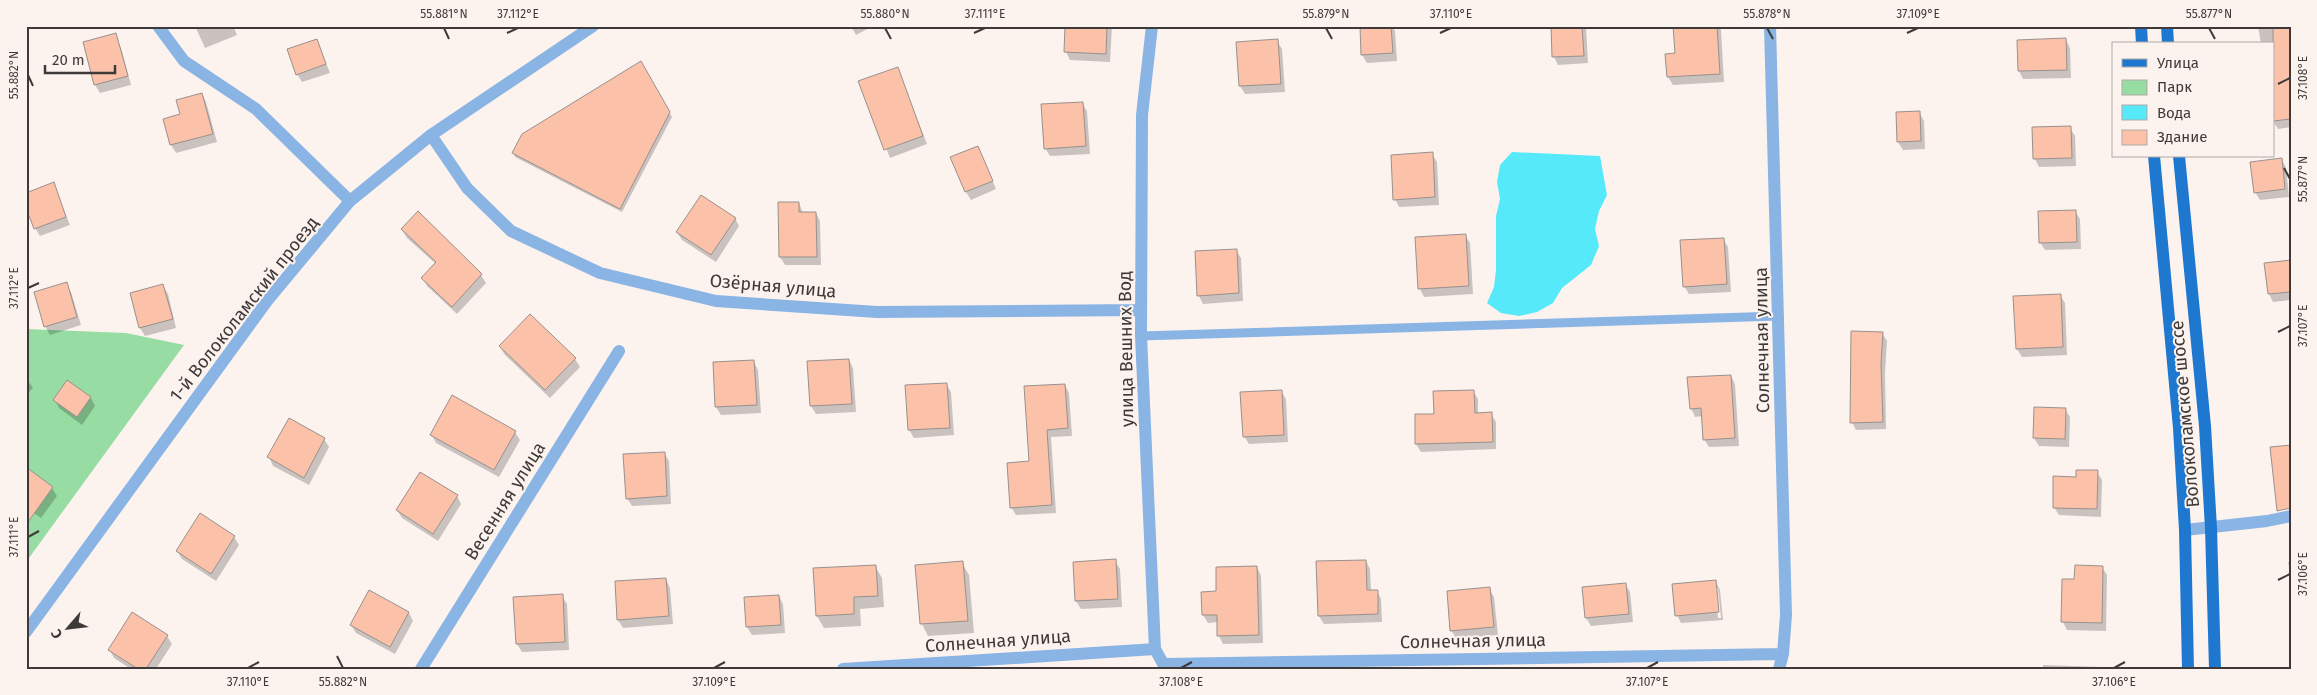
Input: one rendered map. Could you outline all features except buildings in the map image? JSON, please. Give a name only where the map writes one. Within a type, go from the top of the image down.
[{"type":"main road","points":[[2141,26],[2142,42]]},
{"type":"main road","points":[[2167,26],[2168,42]]},
{"type":"main road","name":"Волоколамское шоссе","points":[[2154,158],[2170,321],[2185,530],[2188,669]]},
{"type":"main road","name":"Волоколамское шоссе","points":[[2179,158],[2205,426],[2211,528],[2214,669]]},
{"type":"street","points":[[158,26],[184,61],[256,108],[350,201]]},
{"type":"street","name":"1-й Волоколамский проезд","points":[[26,632],[267,301],[350,201],[430,135],[593,26]]},
{"type":"street","name":"улица Вешних Вод","points":[[1152,26],[1142,115],[1141,336],[1155,649],[1165,666]]},
{"type":"street","name":"Солнечная улица","points":[[1770,26],[1786,615],[1783,654],[1779,669]]},
{"type":"street","name":"Озёрная улица","points":[[430,135],[467,188],[511,231],[600,273],[716,301],[877,312],[1141,310]]},
{"type":"street","name":"Весенняя улица","points":[[421,669],[619,351]]},
{"type":"street","points":[[2185,530],[2268,522],[2291,516]]},
{"type":"street","name":"Солнечная улица","points":[[843,669],[1155,649]]},
{"type":"street","name":"Солнечная улица","points":[[1165,666],[1783,654]]},
{"type":"lane","points":[[1141,336],[1779,316]]},
{"type":"green space","points":[[26,329],[126,333],[184,345],[26,562]]},
{"type":"water","points":[[1512,152],[1600,156],[1607,195],[1599,211],[1595,229],[1599,246],[1591,265],[1562,288],[1553,303],[1537,312],[1519,316],[1501,313],[1487,303],[1494,287],[1496,270],[1496,216],[1500,199],[1497,182],[1500,165]]}]
